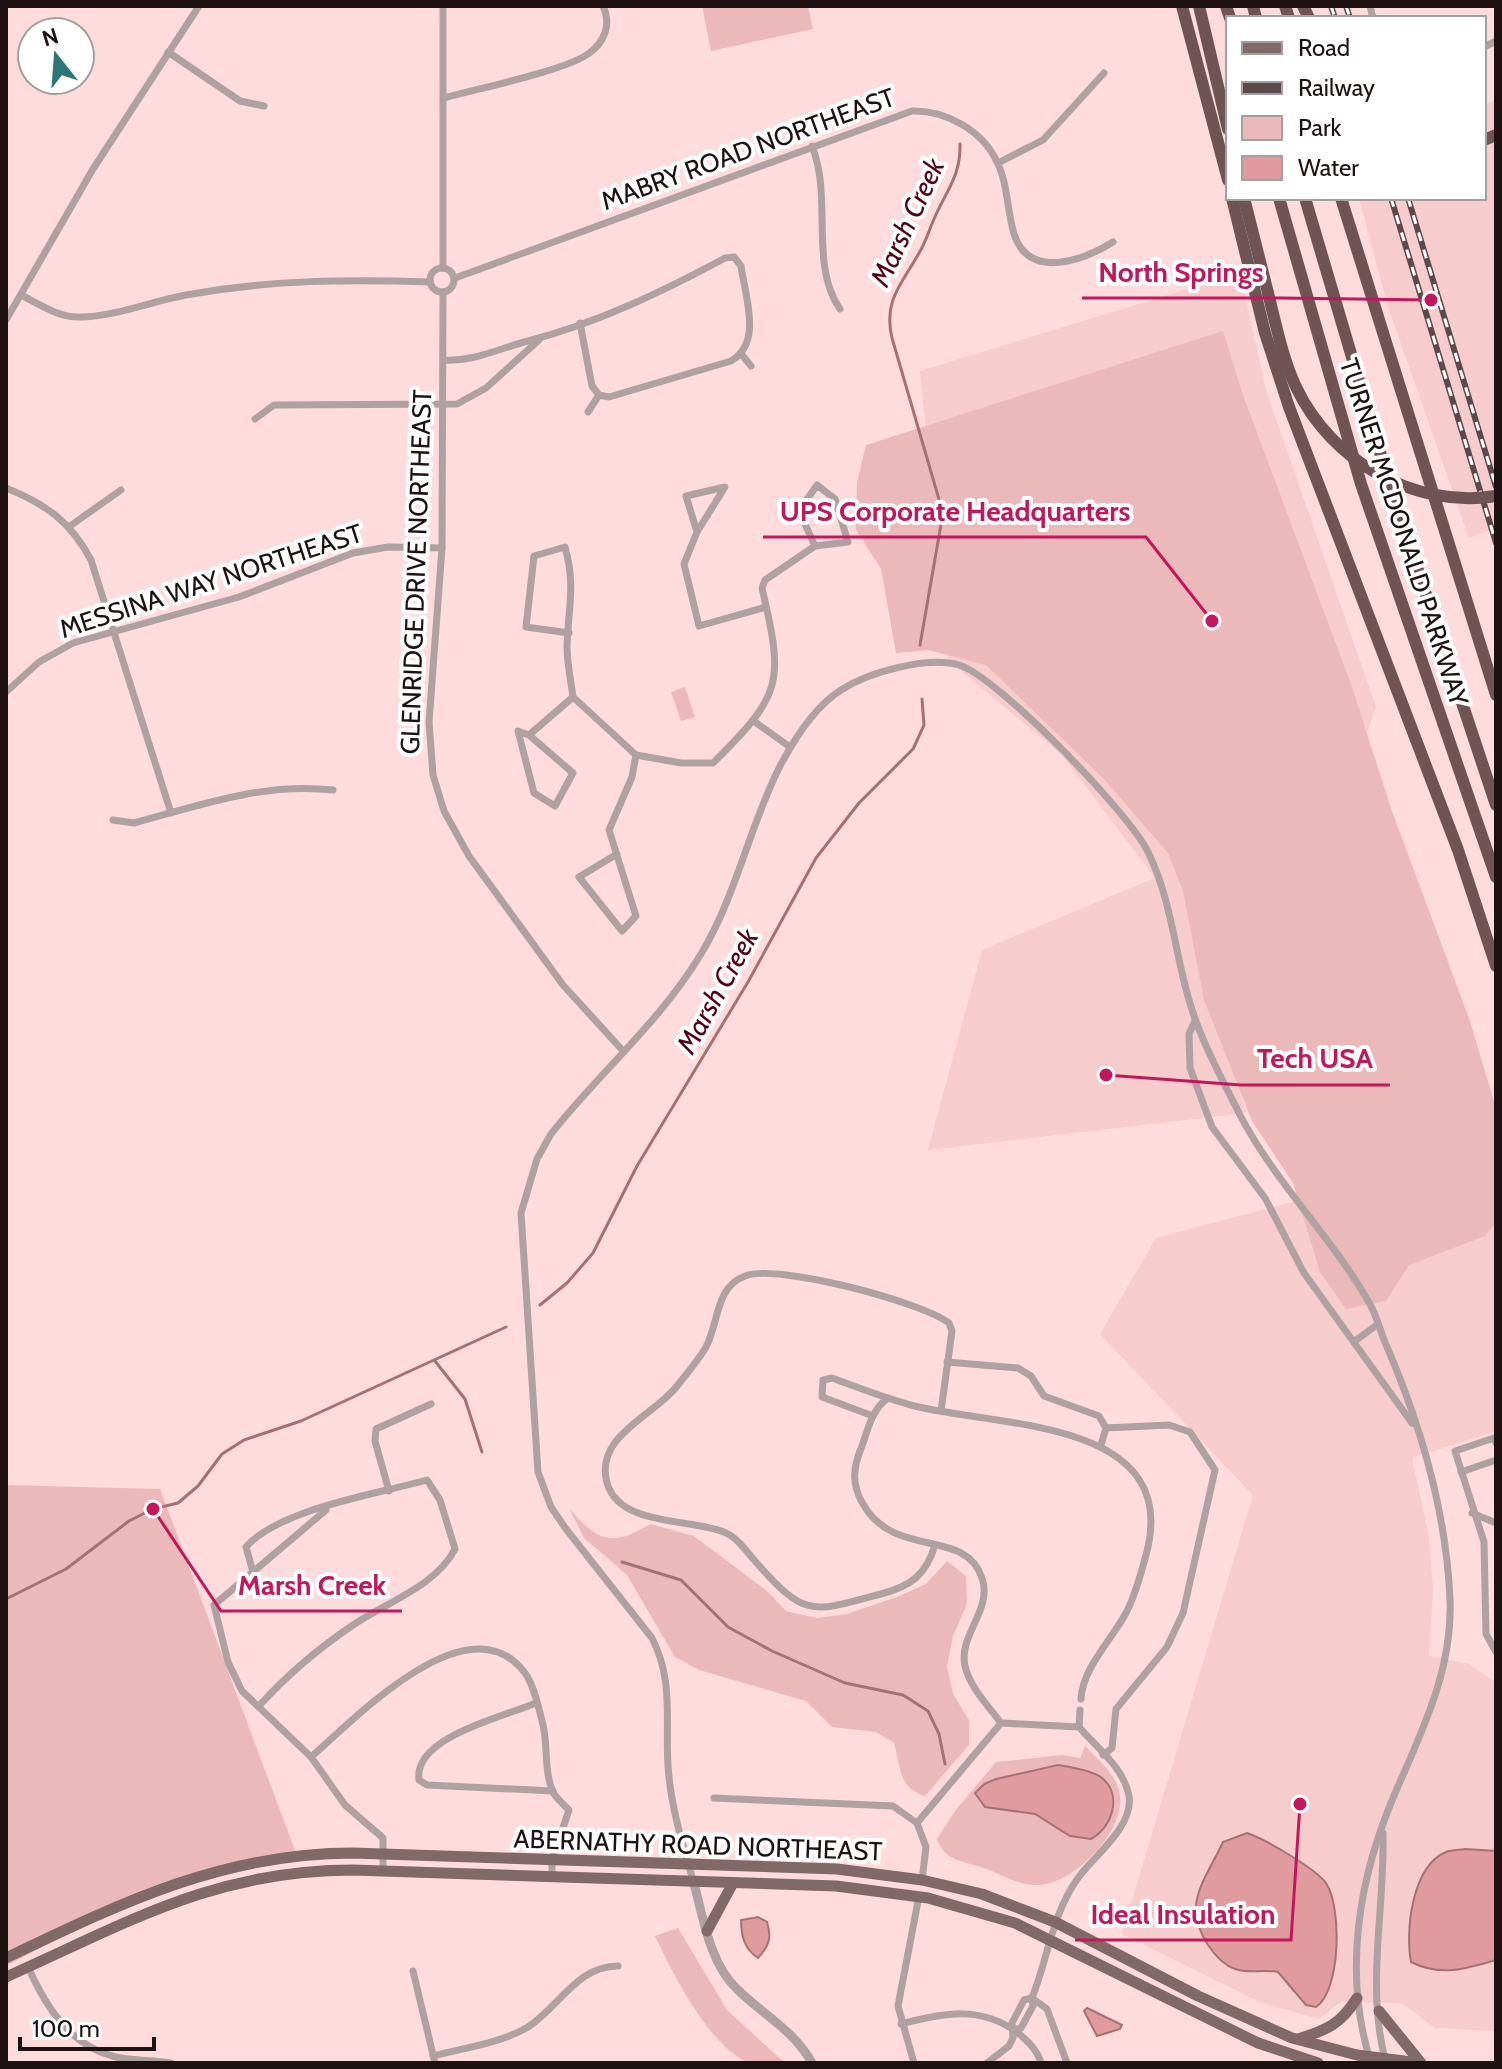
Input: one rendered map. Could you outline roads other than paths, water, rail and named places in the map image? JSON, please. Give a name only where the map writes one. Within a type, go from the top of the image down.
[{"type":"highway","points":[[1182,6],[1226,172]]},
{"type":"highway","points":[[1199,6],[1226,121]]},
{"type":"highway","points":[[1232,200],[1265,333],[1289,407],[1458,850],[1496,966]]},
{"type":"highway","points":[[1245,200],[1288,368],[1303,401],[1325,432],[1365,467],[1412,489],[1450,497],[1496,496]]},
{"type":"highway","name":"TURNER MCDONALD PARKWAY","points":[[1280,200],[1361,484],[1496,877]]},
{"type":"highway","name":"TURNER MCDONALD PARKWAY","points":[[1306,200],[1378,449],[1496,805]]},
{"type":"highway","points":[[1342,200],[1496,695]]},
{"type":"main road","name":"ABERNATHY ROAD NORTHEAST","points":[[6,1958],[140,1896],[212,1870],[288,1856],[384,1854],[837,1869],[922,1880],[982,1894],[1055,1922],[1198,1996],[1296,2039],[1370,2060],[1420,2063]]},
{"type":"main road","name":"ABERNATHY ROAD NORTHEAST","points":[[6,1977],[164,1904],[228,1883],[315,1870],[836,1886],[919,1896],[977,1910],[1050,1938],[1258,2043],[1318,2063]]},
{"type":"main road","points":[[707,1931],[733,1883]]},
{"type":"main road","points":[[1296,2039],[1330,2029],[1344,2019],[1357,1998]]},
{"type":"main road","points":[[1379,2011],[1420,2063]]},
{"type":"street","points":[[6,320],[93,169],[199,6]]},
{"type":"street","points":[[443,6],[443,268]]},
{"type":"street","points":[[444,98],[582,58],[601,42],[605,33],[607,14],[603,6]]},
{"type":"street","points":[[168,52],[240,101],[264,106]]},
{"type":"street","points":[[998,163],[1043,140],[1104,73]]},
{"type":"street","name":"MABRY ROAD NORTHEAST","points":[[455,278],[901,113],[924,110],[945,116],[974,132],[998,163],[1015,236],[1030,256],[1055,264],[1096,253],[1113,242]]},
{"type":"street","points":[[812,146],[823,183],[826,281],[840,309]]},
{"type":"street","points":[[444,360],[484,355],[541,338],[580,323],[651,296],[725,258],[734,257],[741,266],[751,336],[742,355],[609,397],[599,395],[592,386],[580,323]]},
{"type":"street","points":[[430,282],[436,291],[443,293],[453,286],[455,278],[443,268]]},
{"type":"street","points":[[430,282],[433,272],[443,268]]},
{"type":"street","points":[[21,295],[60,314],[80,317],[189,294],[282,282],[354,279],[430,282]]},
{"type":"street","name":"GLENRIDGE DRIVE NORTHEAST","points":[[443,293],[442,548],[429,722],[433,775],[444,811],[469,856],[563,985],[624,1052]]},
{"type":"street","points":[[255,419],[274,405],[443,407],[457,404],[486,388],[541,338]]},
{"type":"street","points":[[742,355],[751,366]]},
{"type":"street","points":[[588,412],[599,395]]},
{"type":"street","points":[[569,633],[526,627],[534,556],[565,547],[573,576],[569,633],[573,697],[636,755],[681,763],[713,763],[755,722],[770,696],[775,639],[762,588],[765,580],[815,546],[848,542],[835,499],[817,485],[799,511],[815,546]]},
{"type":"street","points":[[697,532],[686,496],[725,487],[697,532],[684,564],[699,626],[766,607]]},
{"type":"street","points":[[6,488],[37,500],[70,526],[91,560],[171,813]]},
{"type":"street","points":[[70,526],[121,490]]},
{"type":"street","name":"MESSINA WAY NORTHEAST","points":[[6,692],[54,652],[239,597],[353,553],[388,547],[442,548]]},
{"type":"street","points":[[812,2063],[796,2040],[734,1987],[718,1961],[688,1863],[668,1769],[670,1703],[662,1657],[652,1638],[551,1507],[538,1472],[521,1241],[525,1192],[537,1159],[551,1134],[669,1003],[705,947],[733,884],[758,810],[790,747],[818,711],[841,689],[891,671],[936,660],[982,675],[1058,745],[1145,845],[1168,898],[1195,1021],[1241,1117],[1277,1178],[1340,1257],[1371,1304],[1417,1430],[1439,1501],[1447,1548],[1450,1635],[1430,1716],[1363,1879],[1357,1998],[1370,2060]]},
{"type":"street","points":[[529,735],[573,697]]},
{"type":"street","points":[[755,722],[790,747]]},
{"type":"street","points":[[518,731],[529,735],[573,773],[555,806],[534,793],[518,731]]},
{"type":"street","points":[[617,854],[579,877],[622,931],[636,916],[617,854],[609,830],[632,777],[636,755]]},
{"type":"street","points":[[113,820],[134,823],[268,788],[301,786],[333,790]]},
{"type":"street","points":[[1195,1021],[1189,1034],[1190,1068],[1212,1127],[1239,1159],[1265,1198],[1304,1273],[1417,1430]]},
{"type":"street","points":[[935,1545],[927,1570],[913,1582],[840,1605],[814,1608],[784,1594],[740,1544],[724,1532],[625,1506],[607,1485],[606,1466],[618,1437],[665,1402],[700,1358],[730,1284],[743,1276],[766,1271],[841,1285],[949,1323],[952,1331],[941,1411]]},
{"type":"street","points":[[1355,1341],[1378,1324]]},
{"type":"street","points":[[947,1362],[1018,1368],[1031,1376],[1044,1396],[1099,1416],[1106,1428],[1101,1445]]},
{"type":"street","points":[[873,1416],[822,1397],[823,1380],[832,1378],[888,1398],[941,1411],[1024,1423],[1101,1445],[1124,1461],[1145,1488],[1153,1524],[1128,1610],[1086,1680],[1081,1699]]},
{"type":"street","points":[[888,1398],[873,1416],[856,1461],[854,1481],[858,1495],[881,1529],[960,1551],[971,1559],[982,1578],[984,1602],[967,1642],[964,1662],[972,1682],[1001,1723]]},
{"type":"street","points":[[389,1491],[375,1441],[376,1429],[431,1404]]},
{"type":"street","points":[[1103,1755],[1112,1748],[1116,1709],[1167,1647],[1183,1613],[1215,1470],[1190,1432],[1169,1425],[1106,1428]]},
{"type":"street","points":[[1496,1443],[1494,1438],[1455,1451],[1472,1513],[1484,1542],[1486,1634],[1496,1652]]},
{"type":"street","points":[[1461,1472],[1496,1460]]},
{"type":"street","points":[[253,1572],[246,1547],[258,1533],[292,1515],[427,1480],[440,1500],[455,1549],[445,1568],[351,1626],[279,1684],[259,1706]]},
{"type":"street","points":[[327,1508],[214,1605],[228,1662],[242,1691],[311,1757],[345,1805],[383,1838],[383,1871]]},
{"type":"street","points":[[1472,1513],[1496,1523]]},
{"type":"street","points":[[1486,1613],[1496,1612]]},
{"type":"street","points":[[311,1757],[392,1686],[465,1648],[497,1650],[509,1656],[526,1674],[544,1726],[553,1791],[569,1810],[552,1860],[552,1877]]},
{"type":"street","points":[[536,1703],[434,1744],[418,1764],[419,1780],[427,1785],[553,1791]]},
{"type":"street","points":[[1013,2030],[1021,2028],[1033,2006],[1032,1998],[1047,1958],[1055,1922],[1076,1880],[1122,1825],[1130,1799],[1122,1775],[1079,1727],[1080,1710]]},
{"type":"street","points":[[1001,1723],[1079,1727]]},
{"type":"street","points":[[917,1823],[1001,1723]]},
{"type":"street","points":[[714,1798],[893,1806],[917,1823],[926,1847],[922,1880]]},
{"type":"street","points":[[1383,1827],[1384,1881],[1376,1972],[1385,2061]]},
{"type":"street","points":[[914,2063],[901,2024],[899,1996],[919,1896]]},
{"type":"street","points":[[413,1971],[434,2060],[528,2027],[551,2009],[586,1973],[601,1966],[618,1966]]},
{"type":"street","points":[[28,1967],[51,2012],[82,2042],[120,2058],[171,2063]]},
{"type":"street","points":[[1032,1998],[1047,2009],[1067,2063]]},
{"type":"street","points":[[901,2024],[971,2013],[990,2017],[1031,2043],[1041,2063]]},
{"type":"street","points":[[987,2063],[1009,2046],[1013,2030]]},
{"type":"water","points":[[1058,1765],[1098,1775],[1112,1793],[1109,1819],[1091,1839],[1070,1836],[1035,1814],[985,1807],[975,1793],[984,1784],[996,1779]]},
{"type":"water","points":[[1247,1833],[1312,1870],[1326,1883],[1331,1895],[1336,1928],[1334,1967],[1324,1998],[1316,2007],[1306,2005],[1278,1972],[1240,1970],[1227,1965],[1213,1952],[1200,1930],[1196,1905],[1203,1881],[1223,1842]]},
{"type":"water","points":[[1465,1849],[1496,1851],[1496,1960],[1464,1969],[1422,1967],[1411,1962],[1409,1949],[1410,1917],[1418,1885],[1434,1859],[1446,1852]]},
{"type":"water","points":[[758,1917],[767,1922],[769,1937],[767,1946],[758,1958],[744,1941],[741,1920]]},
{"type":"water","points":[[1087,2008],[1122,2025],[1120,2029],[1097,2036],[1084,2011]]},
{"type":"waterway","name":"Marsh Creek","points":[[920,645],[943,513],[892,338],[890,313],[896,293],[952,183],[960,144]]},
{"type":"waterway","name":"Marsh Creek","points":[[540,1305],[567,1283],[593,1253],[637,1166],[748,982],[816,858],[859,803],[913,749],[924,725],[922,699]]},
{"type":"waterway","name":"Marsh Creek","points":[[6,1599],[66,1569],[129,1521],[153,1509],[178,1503],[198,1486],[222,1454],[244,1440],[301,1421],[506,1327]]},
{"type":"waterway","points":[[435,1361],[465,1399],[482,1452]]},
{"type":"waterway","points":[[622,1562],[681,1580],[728,1627],[772,1651],[845,1683],[903,1695],[928,1711],[939,1734],[945,1764]]},
{"type":"railway","points":[[1331,6],[1334,16]]},
{"type":"railway","points":[[1346,6],[1349,16]]},
{"type":"railway","points":[[1392,200],[1496,543]]},
{"type":"railway","points":[[1409,200],[1496,487]]},
{"type":"place","name":"North Springs","points":[[1431,300]]},
{"type":"place","name":"UPS Corporate Headquarters","points":[[1212,621]]},
{"type":"place","name":"Tech USA","points":[[1106,1075]]},
{"type":"place","name":"Marsh Creek","points":[[153,1509]]},
{"type":"place","name":"Ideal Insulation","points":[[1300,1804]]}]
